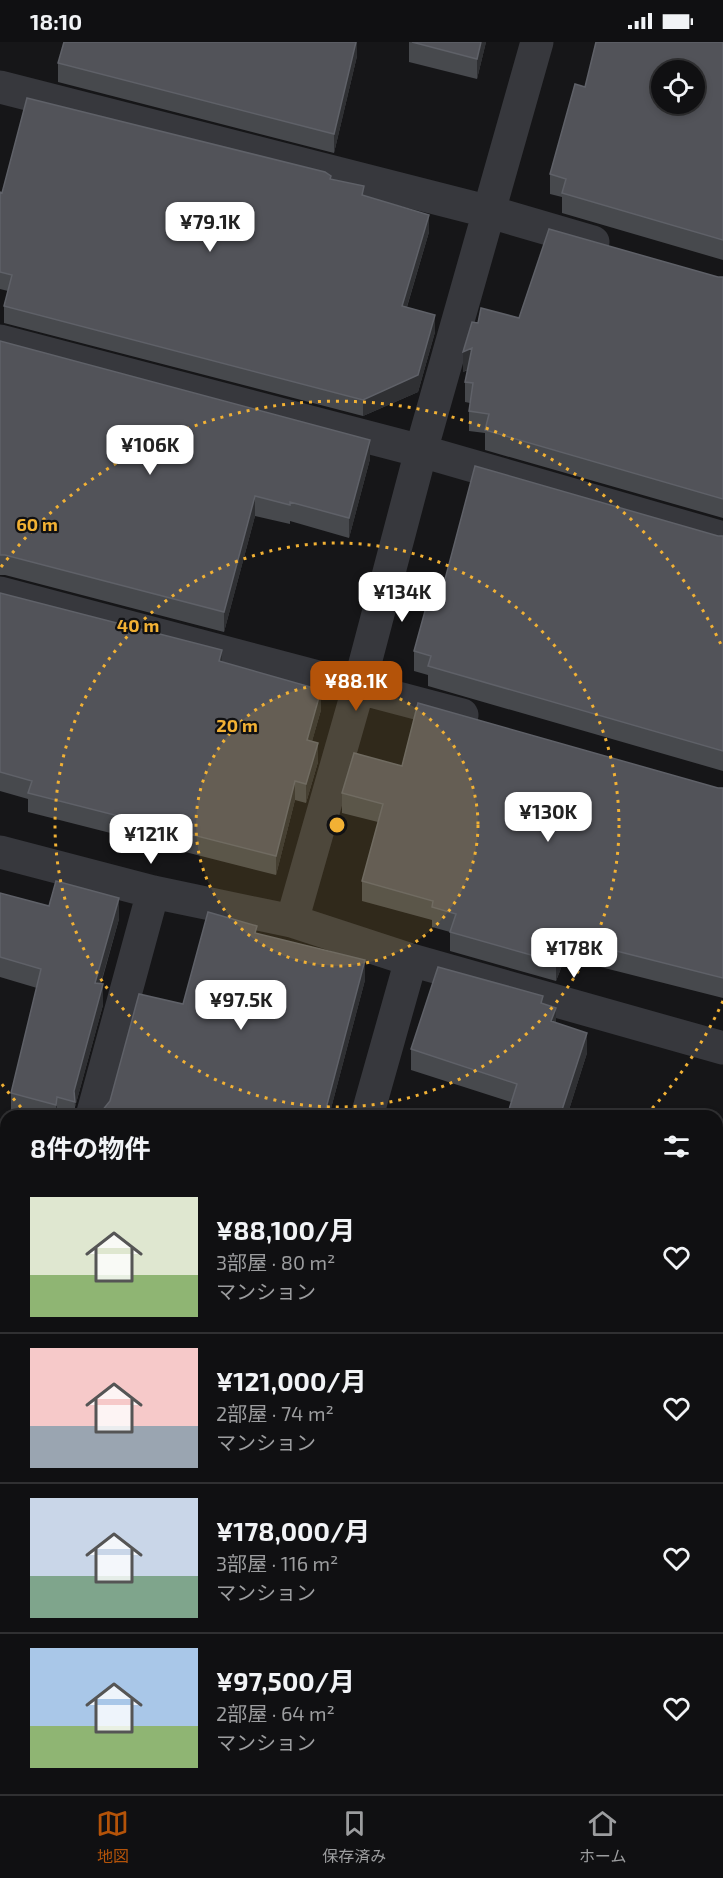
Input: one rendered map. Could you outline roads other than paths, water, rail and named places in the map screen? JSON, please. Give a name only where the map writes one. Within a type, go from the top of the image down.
[{"type":"street","points":[[292,921],[359,686],[421,451],[537,42]]},
{"type":"street","points":[[0,87],[490,212],[623,250]]},
{"type":"street","points":[[0,341],[421,451],[723,538]]},
{"type":"street","points":[[0,593],[359,686],[496,725]]},
{"type":"street","points":[[0,852],[153,892],[292,921],[411,960],[723,1048]]},
{"type":"street","points":[[94,1110],[153,892]]},
{"type":"street","points":[[368,1110],[411,960]]}]
